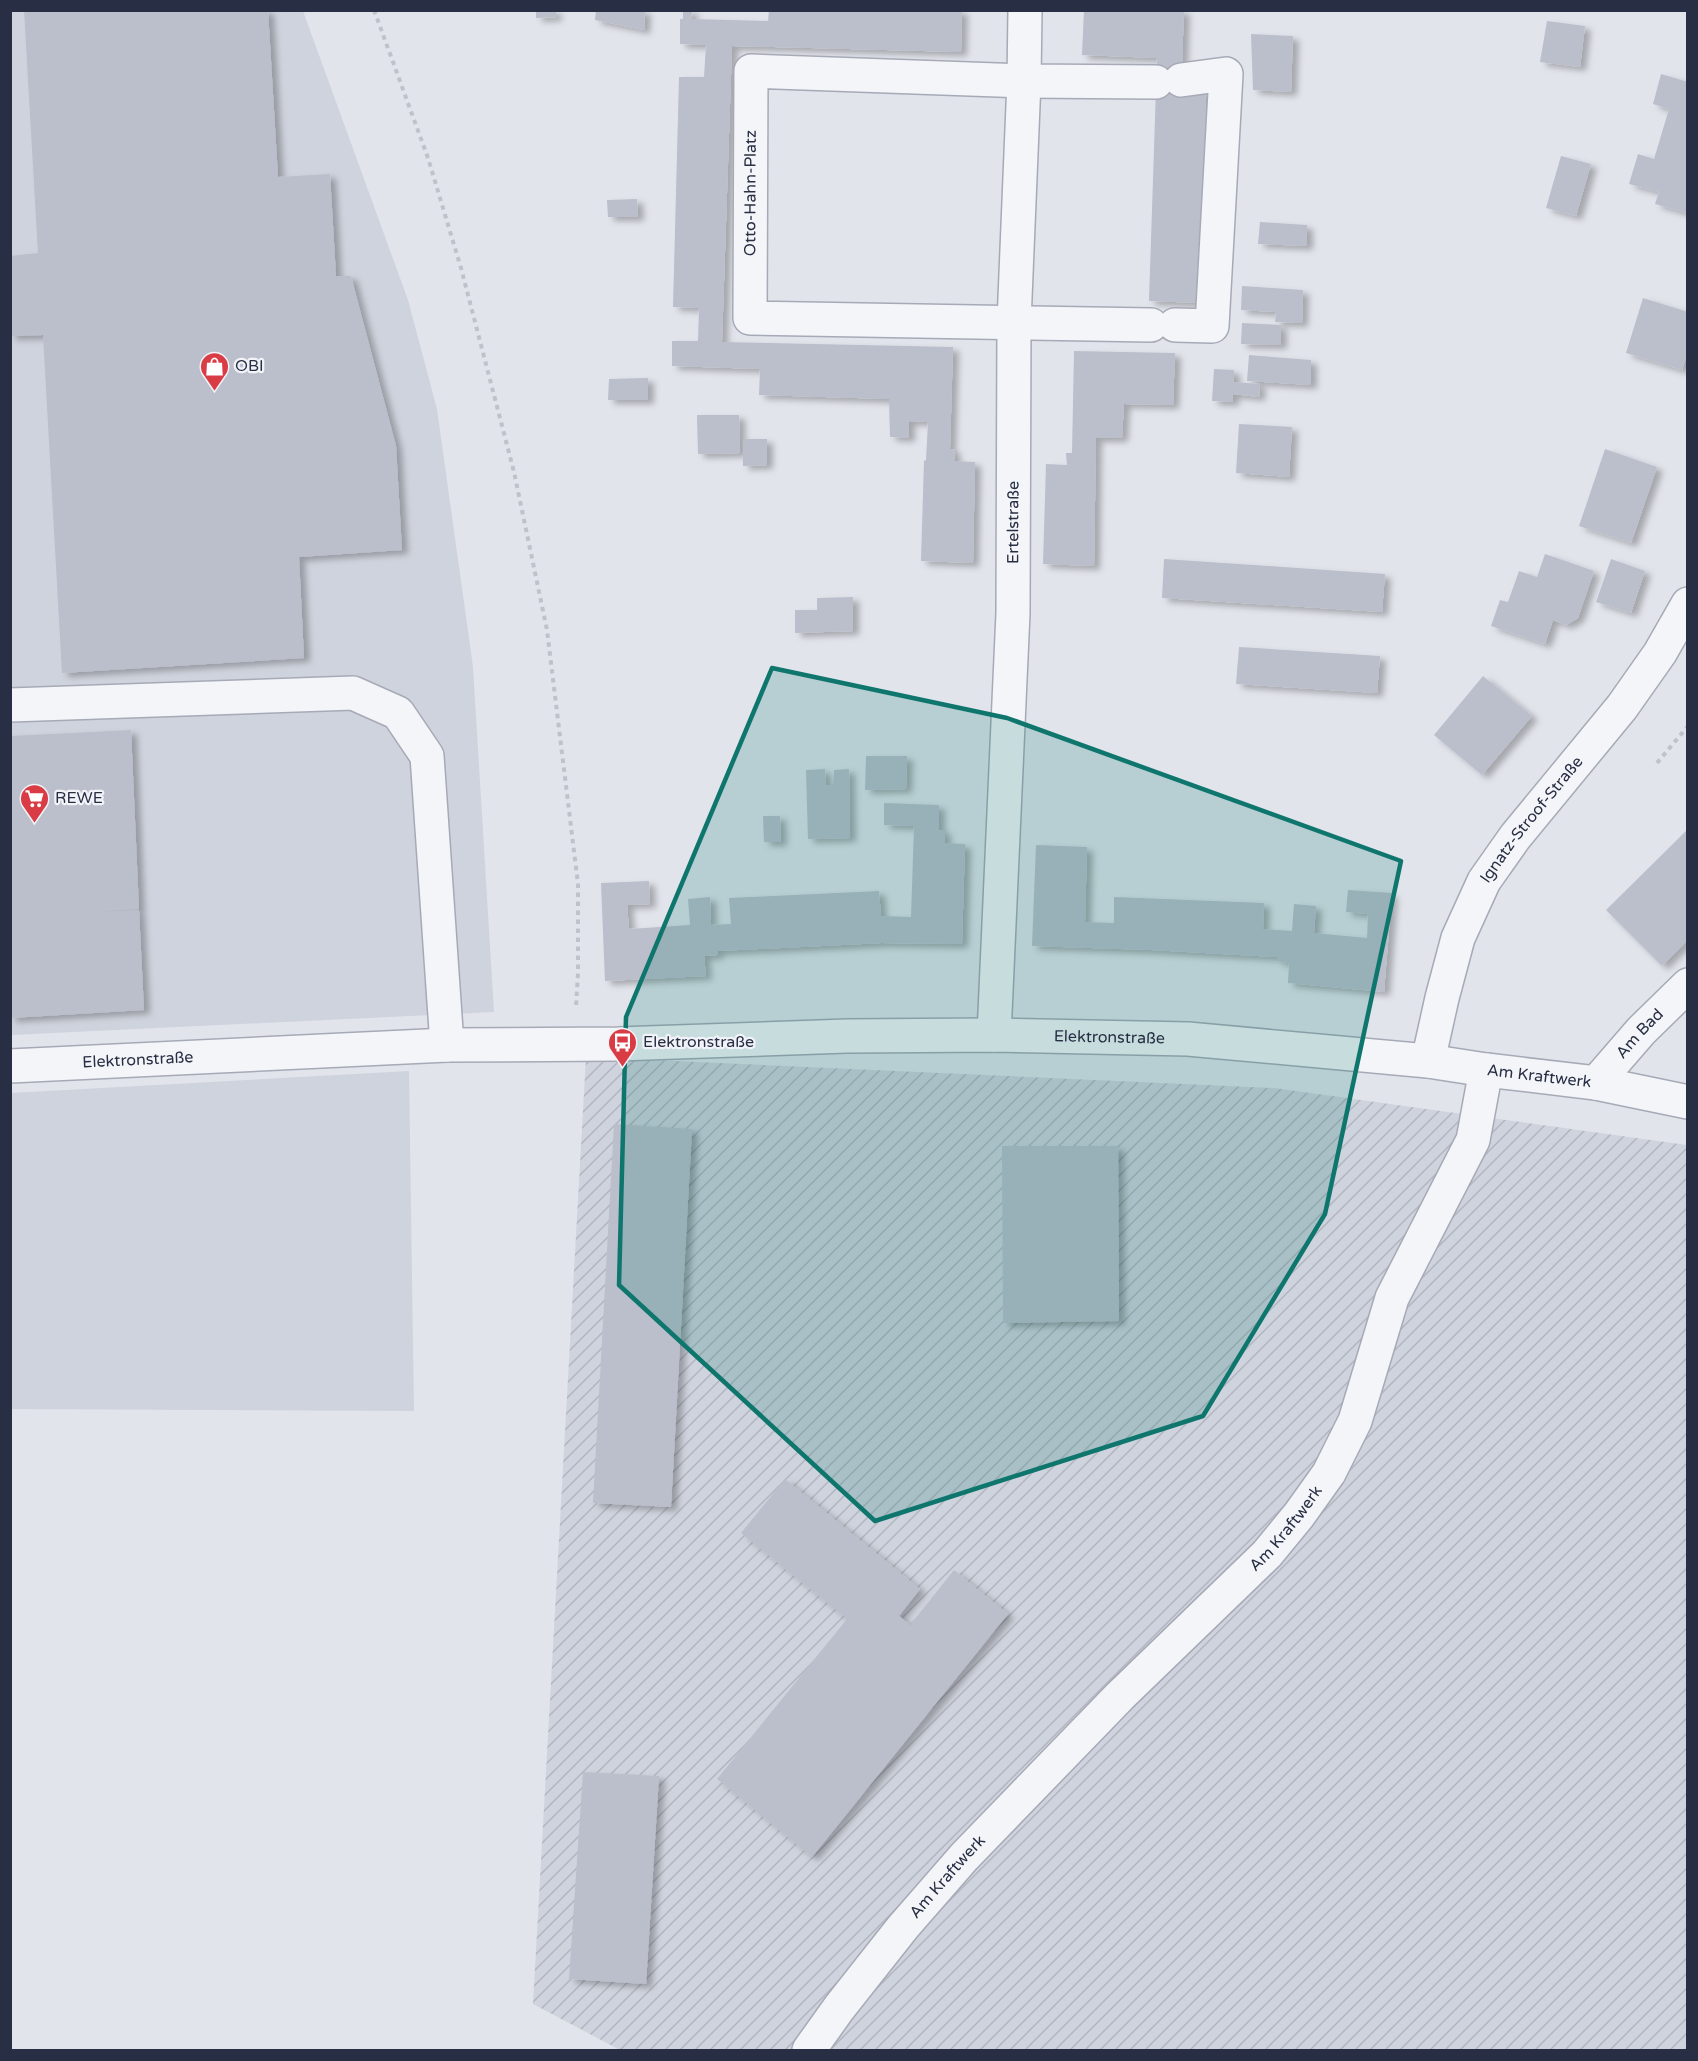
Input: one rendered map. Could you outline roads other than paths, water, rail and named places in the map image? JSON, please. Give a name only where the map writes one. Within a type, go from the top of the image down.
[{"type":"street","name":"Ertelstraße","points":[[994,1035],[1013,613],[1014,322],[1025,10]]},
{"type":"street","name":"Otto-Hahn-Platz","points":[[751,71],[1024,81],[1169,81],[1226,74],[1212,326],[750,318],[751,71]]},
{"type":"street","name":"Ignatz-Stroof-Straße","points":[[1428,1061],[1458,938],[1484,881],[1515,837],[1622,707],[1660,653],[1688,604]]},
{"type":"street","points":[[10,705],[353,693],[398,713],[426,756],[447,1045]]},
{"type":"street","name":"Am Bad","points":[[1596,1083],[1641,1032],[1688,985]]},
{"type":"street","name":"Elektronstraße","points":[[10,1066],[447,1045],[994,1035],[1188,1039],[1428,1061],[1486,1070]]},
{"type":"street","name":"Am Kraftwerk","points":[[809,2050],[903,1927],[964,1857],[1120,1696],[1267,1554],[1329,1473],[1355,1421],[1392,1298],[1473,1140],[1486,1070],[1596,1083],[1688,1102]]},
{"type":"place","name":"OBI","points":[[214,392]]},
{"type":"place","name":"REWE","points":[[34,824]]},
{"type":"place","name":"Elektronstraße","points":[[622,1068]]}]
